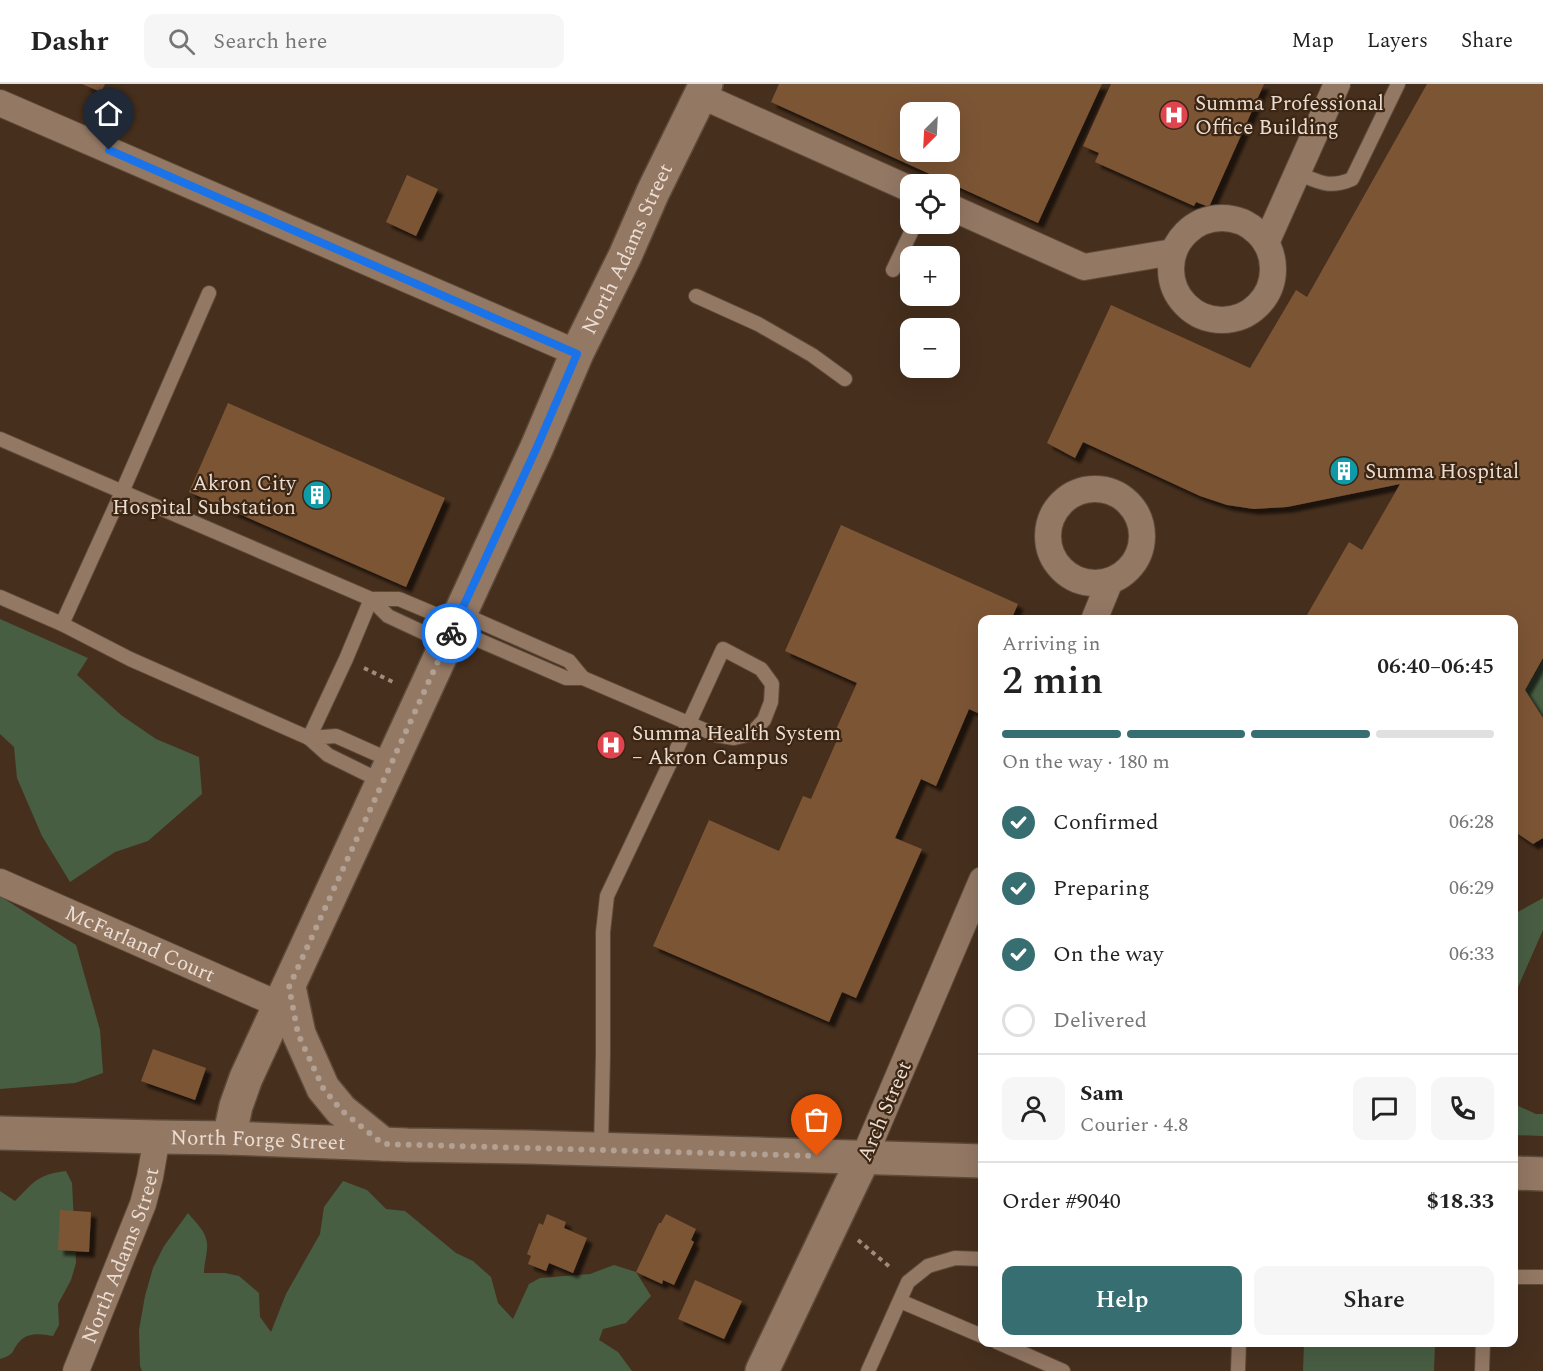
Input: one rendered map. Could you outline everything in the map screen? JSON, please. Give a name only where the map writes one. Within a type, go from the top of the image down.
[{"type":"street","points":[[1266,243],[1337,84]]},
{"type":"street","points":[[704,90],[900,184]]},
{"type":"street","name":"North Adams Street","points":[[229,1138],[236,1106],[246,1078],[537,447],[577,354],[704,90]]},
{"type":"street","points":[[0,103],[577,354]]},
{"type":"street","points":[[960,211],[1084,267],[1173,252]]},
{"type":"street","points":[[1225,218],[1241,222],[1255,231],[1266,243],[1272,258],[1273,276],[1268,292],[1258,306],[1243,315],[1227,320],[1210,319],[1194,312],[1182,300],[1174,285],[1171,269],[1173,252],[1182,238],[1194,227],[1209,220],[1225,218]]},
{"type":"street","points":[[1096,615],[1110,581]]},
{"type":"street","name":"McFarland Court","points":[[0,882],[284,996]]},
{"type":"street","name":"Arch Street","points":[[762,1371],[864,1157],[978,889]]},
{"type":"street","points":[[284,996],[298,1034],[323,1088],[341,1110],[383,1144]]},
{"type":"street","name":"North Forge Street","points":[[0,1133],[978,1161]]},
{"type":"street","name":"North Adams Street","points":[[76,1371],[143,1204],[157,1137]]},
{"type":"street","points":[[1518,1173],[1543,1174]]},
{"type":"lane","points":[[1297,173],[1323,184],[1340,184],[1353,178],[1398,84]]},
{"type":"lane","points":[[893,270],[910,234]]},
{"type":"lane","points":[[62,624],[209,293]]},
{"type":"lane","points":[[696,296],[758,324],[812,355],[845,379]]},
{"type":"lane","points":[[0,439],[371,599],[388,616],[454,627],[568,661],[583,678],[689,723],[716,735],[734,738],[751,734],[764,720],[771,702],[772,684],[761,669],[723,649],[689,723],[607,897],[603,932],[601,1149]]},
{"type":"lane","points":[[0,597],[62,624],[130,659],[309,738],[328,755],[388,772]]},
{"type":"lane","points":[[371,599],[399,599],[454,627]]},
{"type":"lane","points":[[309,738],[371,599]]},
{"type":"lane","points":[[309,738],[336,736],[388,772]]},
{"type":"lane","points":[[868,1371],[908,1282],[928,1266],[955,1258],[978,1259]]},
{"type":"lane","points":[[1518,1277],[1543,1277]]},
{"type":"lane","points":[[900,1301],[978,1334]]},
{"type":"lane","points":[[1008,1347],[1063,1371]]},
{"type":"lane","points":[[1238,1371],[1239,1347]]},
{"type":"lane","points":[[1482,1371],[1483,1347]]},
{"type":"path","points":[[346,659],[402,687]]},
{"type":"path","points":[[856,1239],[908,1282]]},
{"type":"green space","points":[[0,619],[88,658],[77,675],[121,715],[156,739],[199,757],[202,794],[148,841],[115,852],[70,882],[42,836],[17,778],[14,747],[0,734]]},
{"type":"green space","points":[[1543,660],[1543,718],[1525,690]]},
{"type":"green space","points":[[0,896],[76,945],[100,1030],[103,1073],[75,1083],[0,1089]]},
{"type":"green space","points":[[1543,898],[1543,930],[1518,987],[1518,912]]},
{"type":"green space","points":[[1518,1106],[1536,1114],[1543,1114],[1543,1136],[1518,1135]]},
{"type":"green space","points":[[66,1171],[72,1183],[76,1263],[71,1280],[58,1304],[59,1325],[53,1336],[36,1334],[24,1337],[11,1354],[0,1359],[0,1191],[15,1201],[42,1177]]},
{"type":"green space","points":[[343,1181],[367,1190],[386,1209],[405,1211],[456,1253],[473,1261],[491,1277],[498,1303],[513,1319],[529,1284],[540,1278],[590,1274],[614,1265],[636,1272],[651,1296],[626,1323],[603,1329],[599,1340],[618,1352],[632,1371],[142,1371],[139,1330],[153,1268],[164,1246],[188,1213],[205,1235],[207,1250],[204,1273],[239,1276],[259,1293],[260,1317],[271,1332],[286,1294],[320,1234],[324,1207]]},
{"type":"green space","points":[[1304,1347],[1435,1347],[1434,1371],[1303,1371]]},
{"type":"building","points":[[82,84],[105,84],[101,92]]},
{"type":"building","points":[[779,84],[1102,84],[1038,223],[960,188],[960,174],[930,174],[903,162],[960,162],[960,102],[900,102],[900,160],[771,102]]},
{"type":"building","name":"Summa Professional Office Building","points":[[1111,84],[1264,84],[1209,207],[1196,202],[1194,206],[1095,162],[1099,153],[1083,146]]},
{"type":"building","name":"Summa Hospital","points":[[1427,84],[1543,84],[1543,658],[1525,690],[1543,718],[1543,838],[1533,844],[1518,834],[1518,615],[1307,615],[1349,542],[1362,550],[1400,484],[1287,507],[1254,509],[1227,505],[1200,496],[1083,442],[1075,458],[1047,443],[1111,305],[1250,368],[1296,290],[1307,297]]},
{"type":"building","points":[[407,175],[438,189],[416,236],[386,222]]},
{"type":"building","name":"Akron City Hospital Substation","points":[[228,403],[445,498],[406,587],[189,492]]},
{"type":"building","points":[[841,525],[1018,604],[1013,615],[978,615],[978,713],[969,709],[936,786],[921,779],[895,838],[922,849],[856,998],[842,992],[829,1022],[653,946],[709,820],[779,851],[803,796],[811,799],[837,740],[833,736],[857,683],[785,651]]},
{"type":"building","points":[[153,1049],[206,1068],[195,1100],[141,1081]]},
{"type":"building","points":[[60,1210],[91,1212],[89,1252],[58,1250]]},
{"type":"building","points":[[547,1214],[566,1222],[564,1228],[587,1238],[573,1273],[549,1263],[546,1271],[528,1264],[531,1256],[527,1254],[539,1223],[543,1225]]},
{"type":"building","points":[[666,1214],[696,1229],[691,1240],[694,1242],[674,1285],[663,1280],[662,1284],[636,1272],[659,1223]]},
{"type":"building","points":[[695,1280],[742,1301],[724,1339],[678,1319]]},
{"type":"way so far","points":[[451,633],[289,987],[298,1034],[323,1088],[341,1110],[383,1144],[817,1156]]},
{"type":"place","name":"Summa Professional Office Building","points":[[1174,115]]},
{"type":"place","name":"Summa Hospital","points":[[1344,471]]},
{"type":"place","name":"Akron City Hospital Substation","points":[[317,495]]},
{"type":"place","name":"Summa Health System – Akron Campus","points":[[611,745]]},
{"type":"route","points":[[109,150],[577,354],[537,447],[451,633]]}]
